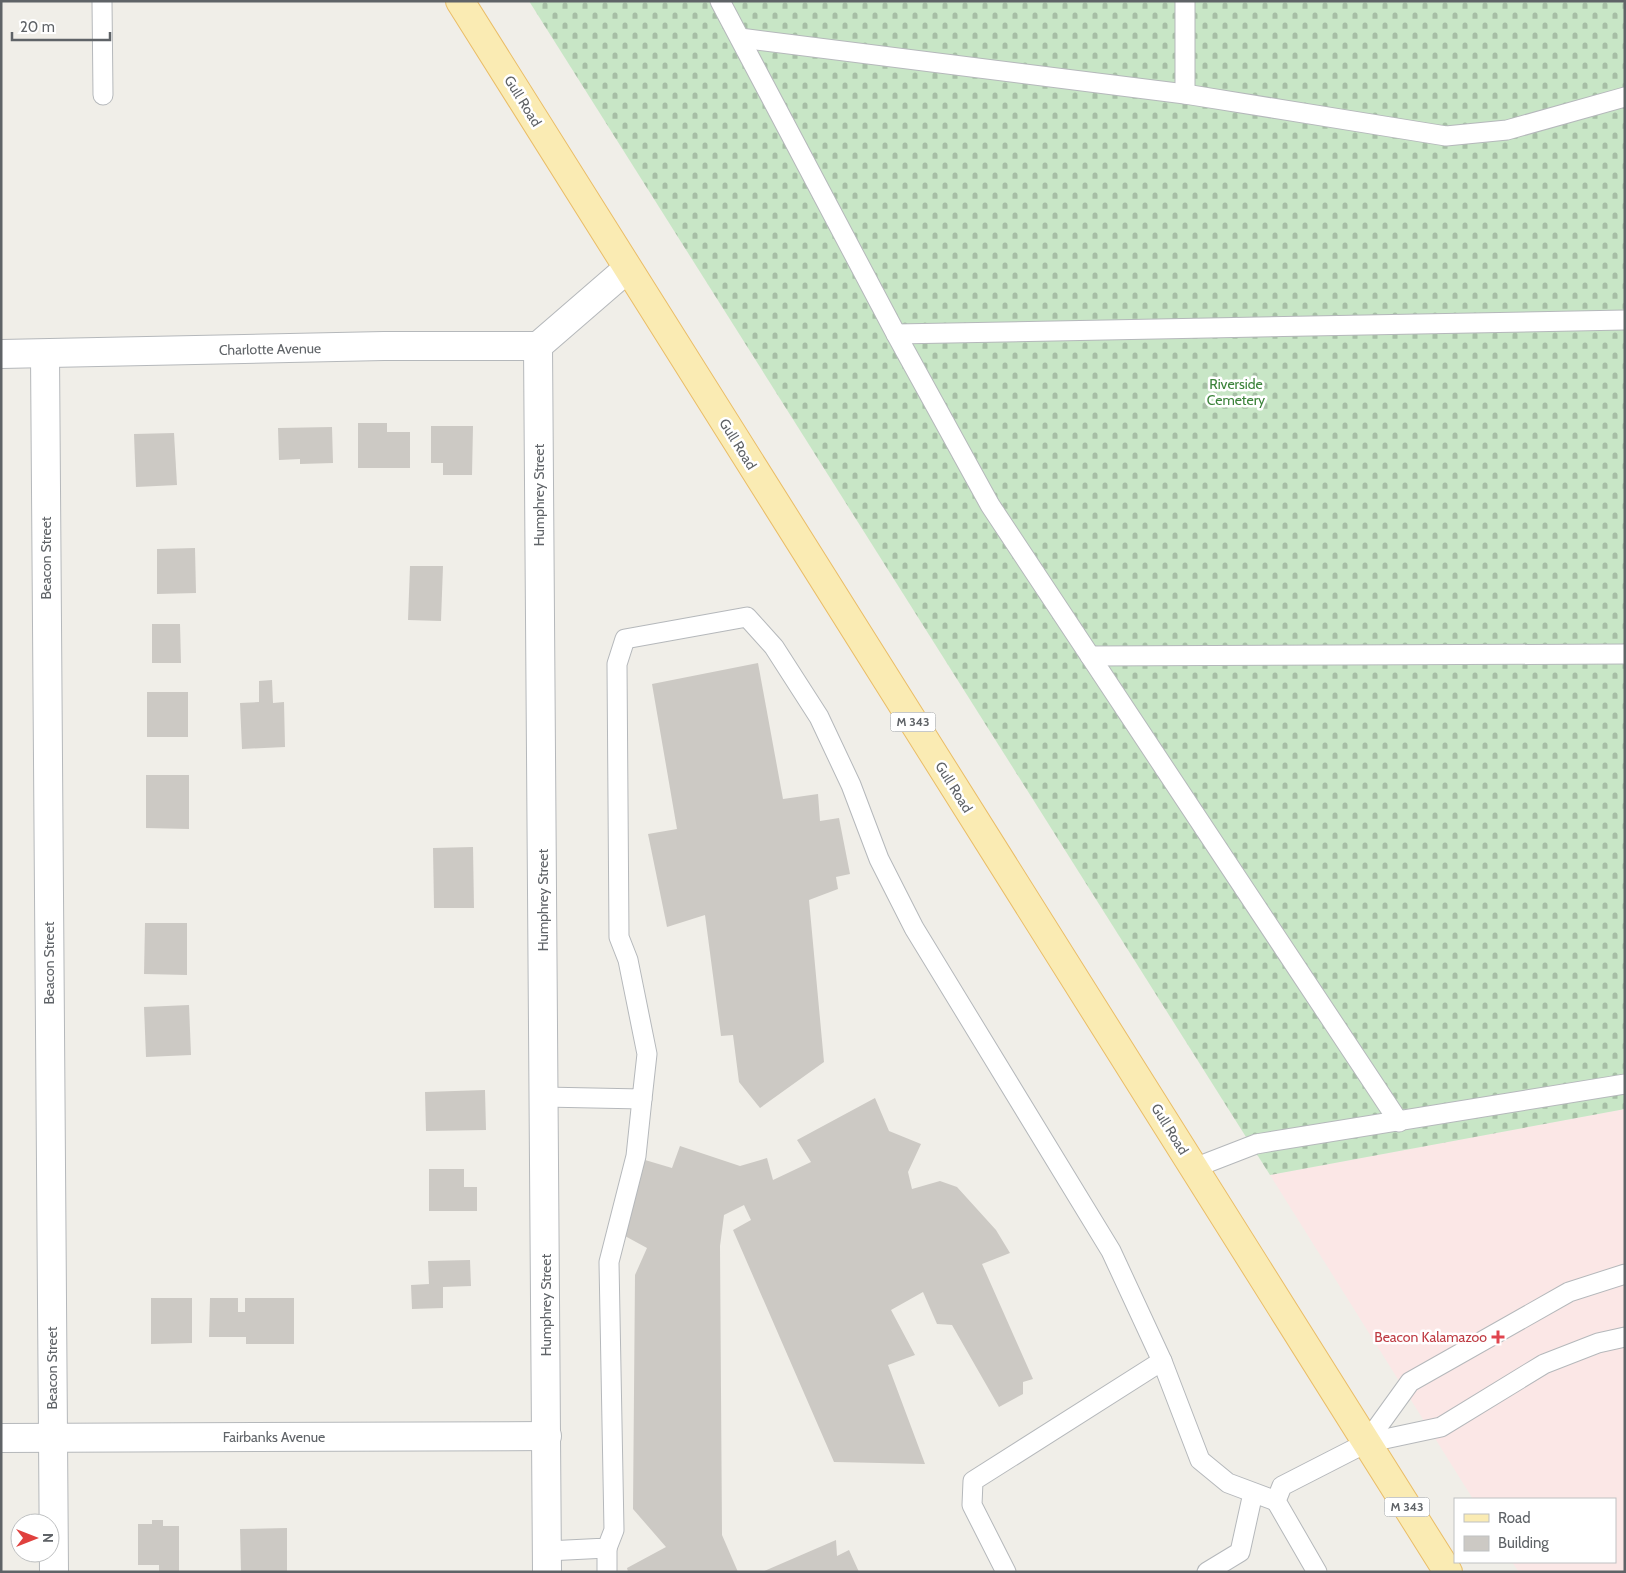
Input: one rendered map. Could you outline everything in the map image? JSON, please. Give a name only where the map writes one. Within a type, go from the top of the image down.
[{"type":"main road","name":"Gull Road","points":[[460,1],[1448,1572]]},
{"type":"street","points":[[538,346],[627,269]]},
{"type":"street","name":"Charlotte Avenue","points":[[1,354],[384,346],[538,346]]},
{"type":"street","name":"Humphrey Street","points":[[538,346],[547,1561]]},
{"type":"street","name":"Beacon Street","points":[[45,354],[54,1572]]},
{"type":"street","name":"Fairbanks Avenue","points":[[1,1438],[547,1436]]},
{"type":"lane","points":[[102,1],[102,95]]},
{"type":"lane","points":[[720,1],[896,334],[990,505],[1399,1122]]},
{"type":"lane","points":[[1185,1],[1185,94]]},
{"type":"lane","points":[[740,38],[1185,94],[1446,136],[1507,130],[1625,97]]},
{"type":"lane","points":[[896,334],[1625,320]]},
{"type":"lane","points":[[607,1572],[607,1548],[614,1530],[609,1262],[636,1156],[647,1054],[628,960],[619,938],[617,664],[625,639],[747,617],[774,647],[819,717],[851,785],[879,859],[914,928],[1111,1252],[1162,1361],[1200,1460],[1228,1483],[1276,1501],[1317,1572]]},
{"type":"lane","points":[[1090,656],[1625,654]]},
{"type":"lane","points":[[1194,1168],[1256,1144],[1625,1084]]},
{"type":"lane","points":[[544,1097],[642,1099]]},
{"type":"lane","points":[[1366,1443],[1410,1382],[1569,1292],[1625,1274]]},
{"type":"lane","points":[[1276,1501],[1282,1486],[1366,1443],[1441,1427],[1544,1364],[1598,1343],[1625,1337]]},
{"type":"lane","points":[[1006,1572],[972,1505],[974,1481],[1162,1361]]},
{"type":"lane","points":[[1207,1572],[1240,1552],[1253,1493]]},
{"type":"lane","points":[[547,1561],[607,1548]]},
{"type":"shaded area","name":"Beacon Kalamazoo","points":[[1625,1109],[1625,1572],[1519,1572],[1513,1563],[1616,1563],[1616,1498],[1472,1498],[1270,1175]]},
{"type":"green space","name":"Riverside Cemetery","points":[[529,1],[1625,1],[1625,1109],[1270,1175]]},
{"type":"building","points":[[358,423],[387,423],[387,432],[410,432],[410,468],[358,468]]},
{"type":"building","points":[[431,426],[473,426],[472,475],[443,475],[443,463],[431,463]]},
{"type":"building","points":[[332,427],[333,463],[300,464],[300,459],[279,460],[278,428]]},
{"type":"building","points":[[174,433],[177,485],[136,487],[134,434]]},
{"type":"building","points":[[195,548],[196,593],[157,594],[157,549]]},
{"type":"building","points":[[410,566],[443,566],[441,621],[408,620]]},
{"type":"building","points":[[152,624],[180,624],[181,663],[152,663]]},
{"type":"building","points":[[758,663],[783,799],[818,794],[820,821],[839,818],[850,874],[836,877],[838,889],[809,900],[824,1062],[760,1108],[739,1082],[733,1035],[721,1036],[705,915],[667,927],[648,834],[677,829],[652,684]]},
{"type":"building","points":[[272,680],[273,703],[284,702],[285,747],[242,749],[240,703],[259,702],[259,681]]},
{"type":"building","points":[[147,692],[188,692],[188,737],[147,737]]},
{"type":"building","points":[[146,775],[189,775],[189,829],[146,828]]},
{"type":"building","points":[[473,847],[474,908],[434,908],[433,848]]},
{"type":"building","points":[[145,923],[187,923],[187,975],[144,974]]},
{"type":"building","points":[[189,1005],[191,1055],[146,1057],[144,1007]]},
{"type":"building","points":[[485,1090],[486,1130],[426,1131],[425,1092]]},
{"type":"building","points":[[875,1098],[889,1131],[921,1144],[908,1172],[912,1189],[940,1181],[957,1187],[996,1230],[1010,1253],[982,1264],[1033,1379],[1023,1382],[1023,1394],[999,1407],[952,1325],[937,1324],[923,1292],[891,1310],[915,1355],[888,1365],[925,1464],[834,1462],[733,1230],[751,1220],[744,1205],[724,1215],[720,1246],[722,1535],[738,1572],[628,1572],[627,1568],[666,1547],[633,1509],[635,1275],[647,1248],[625,1236],[645,1160],[672,1168],[680,1146],[740,1166],[767,1158],[773,1180],[811,1162],[797,1140]]},
{"type":"building","points":[[429,1169],[464,1169],[464,1187],[477,1187],[477,1211],[429,1211]]},
{"type":"building","points":[[470,1260],[471,1286],[443,1287],[443,1308],[412,1309],[411,1285],[429,1284],[428,1261]]},
{"type":"building","points":[[151,1298],[192,1298],[192,1343],[151,1344]]},
{"type":"building","points":[[210,1298],[238,1298],[238,1312],[245,1312],[245,1298],[294,1298],[294,1344],[246,1344],[246,1337],[209,1337]]},
{"type":"building","points":[[152,1520],[163,1520],[163,1526],[179,1526],[179,1572],[159,1572],[159,1565],[138,1565],[138,1524],[152,1524]]},
{"type":"building","points":[[287,1528],[287,1572],[241,1572],[240,1529]]},
{"type":"building","points":[[836,1540],[837,1556],[849,1550],[859,1572],[762,1572]]},
{"type":"place","name":"Beacon Kalamazoo","points":[[1498,1337]]}]
